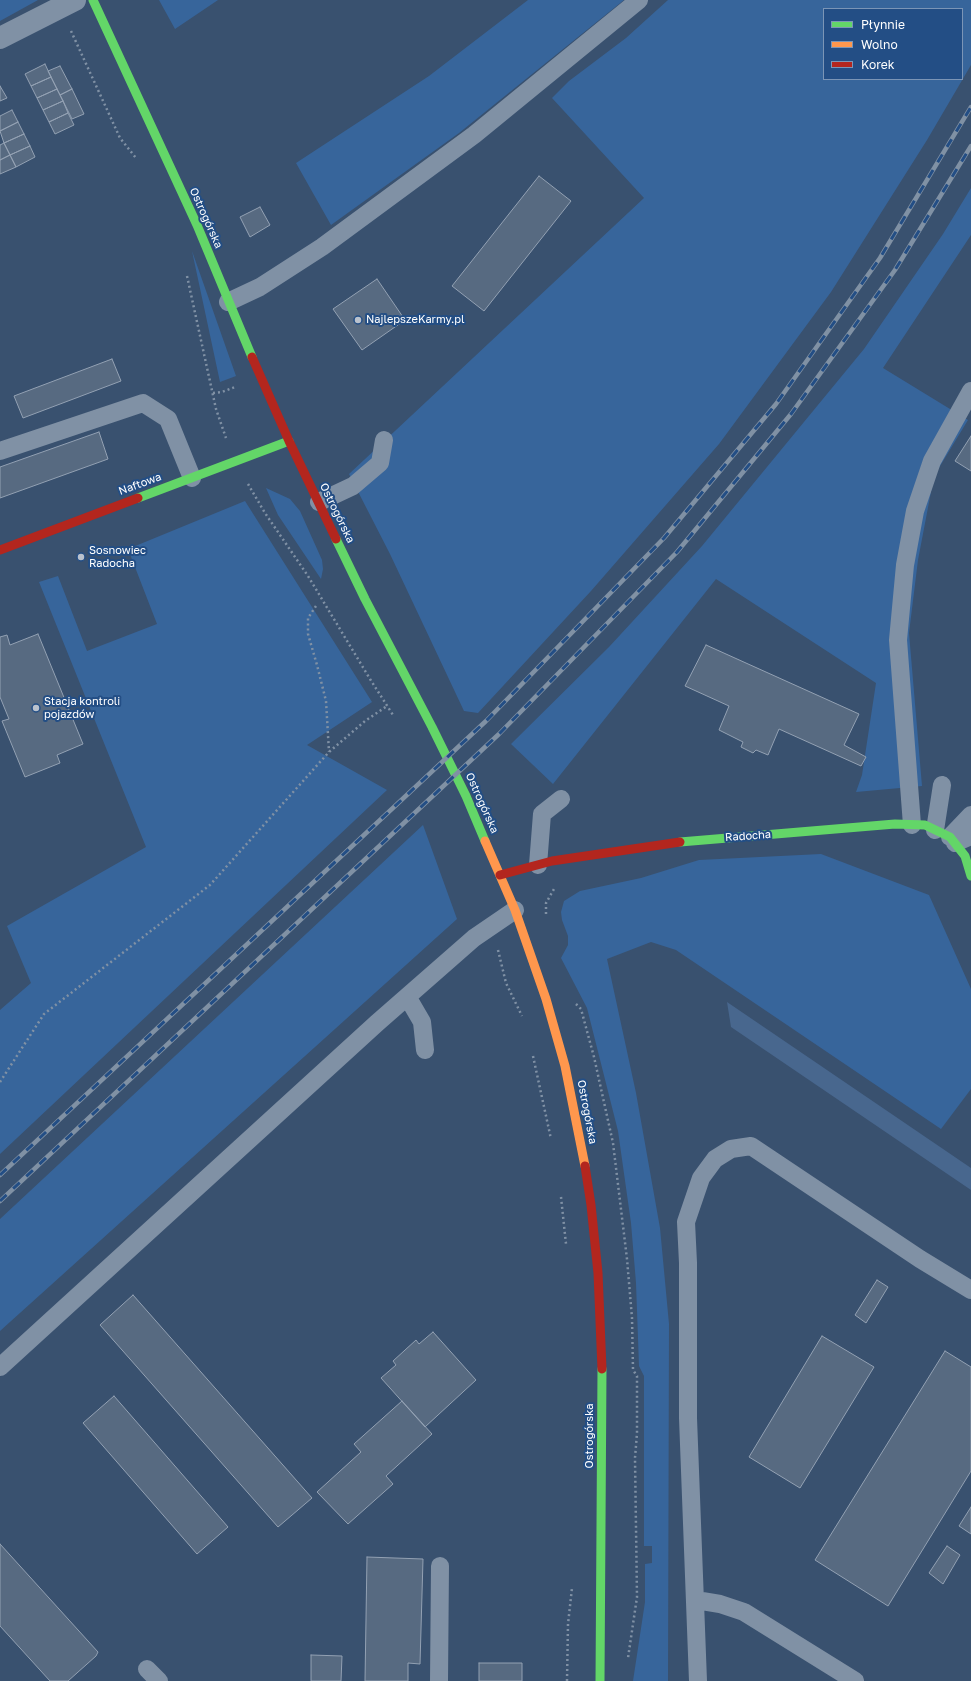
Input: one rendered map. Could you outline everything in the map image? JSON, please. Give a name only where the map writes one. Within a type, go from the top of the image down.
[{"type":"street","name":"Ostrogórska","points":[[93,0],[197,225],[259,376],[289,442],[365,599],[443,749],[515,910],[546,999],[565,1066],[580,1136],[591,1205],[598,1273],[602,1351],[600,1681]]},
{"type":"street","points":[[0,38],[68,4]]},
{"type":"street","name":"Naftowa","points":[[0,550],[289,442]]},
{"type":"street","name":"Radocha","points":[[500,875],[587,854],[674,842],[895,824],[925,825],[958,843]]},
{"type":"street","points":[[958,843],[971,876]]},
{"type":"lane","points":[[228,302],[260,287],[322,247],[474,135],[639,0]]},
{"type":"lane","points":[[912,825],[898,640],[905,565],[915,511],[932,461],[971,391]]},
{"type":"lane","points":[[0,451],[143,403],[168,419],[192,478]]},
{"type":"lane","points":[[319,502],[353,486],[380,464],[384,440]]},
{"type":"lane","points":[[942,785],[958,843]]},
{"type":"lane","points":[[538,865],[542,814],[561,800]]},
{"type":"lane","points":[[958,843],[971,815]]},
{"type":"lane","points":[[0,1367],[365,1034],[408,998],[474,938],[515,910]]},
{"type":"lane","points":[[408,998],[422,1022],[425,1050]]},
{"type":"lane","points":[[698,1681],[688,1418],[688,1271],[686,1222],[701,1178],[715,1159],[731,1148],[751,1146],[920,1259],[971,1290]]},
{"type":"lane","points":[[439,1681],[440,1566]]},
{"type":"lane","points":[[696,1600],[720,1604],[744,1612],[855,1681]]},
{"type":"lane","points":[[147,1669],[159,1681]]},
{"type":"path","points":[[68,4],[120,138],[137,160]]},
{"type":"path","points":[[0,1082],[44,1014],[210,885],[329,752],[365,721],[387,706],[308,576],[250,488],[224,433],[216,409],[187,273]]},
{"type":"path","points":[[316,606],[308,618],[308,634],[326,701],[329,752]]},
{"type":"path","points":[[546,917],[546,903],[558,886]]},
{"type":"path","points":[[503,971],[509,992],[523,1021]]},
{"type":"path","points":[[532,1052],[553,1145]]},
{"type":"path","points":[[560,1193],[566,1245]]},
{"type":"path","points":[[567,1681],[568,1624],[572,1588]]},
{"type":"shaded area","points":[[0,0],[38,0],[0,21]]},
{"type":"shaded area","points":[[159,0],[218,0],[175,29]]},
{"type":"shaded area","points":[[528,0],[624,0],[459,133],[331,225],[296,163],[429,76]]},
{"type":"shaded area","points":[[668,0],[971,0],[971,65],[963,79],[963,8],[823,8],[823,80],[962,80],[927,140],[831,292],[719,444],[591,591],[478,713],[464,711],[390,554],[349,474],[644,198],[552,98],[569,81],[626,38]]},
{"type":"shaded area","points":[[971,188],[971,235],[883,368],[968,420],[934,476],[918,560],[909,633],[922,786],[856,792],[862,775],[876,683],[716,579],[553,784],[511,744],[609,647],[702,546],[864,349],[943,234]]},
{"type":"shaded area","points":[[192,251],[236,376],[220,382]]},
{"type":"shaded area","points":[[266,488],[290,499],[300,511],[322,560],[323,569],[321,579],[278,515]]},
{"type":"shaded area","points":[[245,501],[372,702],[307,745],[387,790],[0,1154],[0,1010],[31,983],[7,926],[146,847],[39,582],[58,576],[87,651],[157,624],[128,549]]},
{"type":"shaded area","points":[[423,825],[457,919],[0,1331],[0,1219]]},
{"type":"shaded area","points":[[821,854],[929,895],[971,989],[971,1089],[941,1129],[676,950],[651,942],[607,959],[636,1093],[660,1228],[669,1324],[668,1681],[633,1681],[645,1602],[645,1564],[652,1563],[652,1546],[644,1546],[644,1376],[639,1366],[636,1283],[631,1223],[618,1131],[587,1008],[561,958],[568,945],[568,936],[562,920],[561,912],[564,901],[580,891],[641,878],[699,860]]},
{"type":"shaded area","points":[[727,1002],[971,1168],[971,1190],[731,1027]]},
{"type":"building","points":[[45,64],[51,77],[31,86],[25,74]]},
{"type":"building","points":[[60,66],[72,89],[60,95],[48,71]]},
{"type":"building","points":[[51,77],[57,89],[37,98],[31,86]]},
{"type":"building","points":[[0,86],[7,98],[0,101]]},
{"type":"building","points":[[57,89],[63,101],[43,110],[37,98]]},
{"type":"building","points":[[72,89],[84,114],[72,119],[60,95]]},
{"type":"building","points":[[63,101],[68,113],[49,122],[43,110]]},
{"type":"building","points":[[12,110],[18,122],[0,131],[0,116]]},
{"type":"building","points":[[68,113],[74,125],[55,134],[49,122]]},
{"type":"building","points":[[18,122],[24,134],[4,143],[0,131]]},
{"type":"building","points":[[24,134],[30,146],[10,155],[4,143]]},
{"type":"building","points":[[4,143],[10,155],[0,160],[0,145]]},
{"type":"building","points":[[30,146],[35,157],[16,167],[10,155]]},
{"type":"building","points":[[10,155],[16,167],[0,174],[0,160]]},
{"type":"building","points":[[539,176],[571,201],[484,311],[452,286]]},
{"type":"building","points":[[260,207],[270,225],[250,237],[240,217]]},
{"type":"building","points":[[377,279],[405,320],[362,350],[333,309]]},
{"type":"building","points":[[112,359],[121,381],[23,418],[14,396]]},
{"type":"building","points":[[99,432],[108,459],[0,498],[0,467]]},
{"type":"building","points":[[971,436],[971,471],[955,461]]},
{"type":"building","name":"Stacja kontroli pojazdów","points":[[38,634],[83,744],[57,755],[60,763],[25,777],[2,721],[9,719],[0,697],[0,637],[7,635],[10,645]]},
{"type":"building","points":[[706,645],[859,714],[844,745],[866,757],[861,766],[779,729],[768,755],[756,750],[753,753],[741,747],[743,742],[719,730],[729,706],[685,686]]},
{"type":"building","points":[[877,1280],[888,1287],[866,1323],[855,1315]]},
{"type":"building","points":[[133,1295],[312,1498],[278,1527],[100,1325]]},
{"type":"building","points":[[433,1332],[476,1380],[425,1427],[381,1378],[396,1365],[393,1361],[416,1340],[419,1344]]},
{"type":"building","points":[[822,1336],[874,1367],[800,1488],[749,1457]]},
{"type":"building","points":[[945,1351],[971,1367],[971,1471],[888,1606],[815,1560]]},
{"type":"building","points":[[114,1396],[228,1527],[197,1554],[83,1423]]},
{"type":"building","points":[[402,1401],[432,1434],[386,1476],[393,1484],[348,1524],[317,1492],[361,1452],[354,1444]]},
{"type":"building","points":[[971,1507],[971,1534],[959,1526]]},
{"type":"building","points":[[0,1544],[98,1652],[96,1656],[68,1681],[50,1681],[0,1626]]},
{"type":"building","points":[[947,1546],[960,1555],[943,1584],[929,1573]]},
{"type":"building","points":[[367,1557],[423,1559],[420,1664],[408,1663],[408,1681],[365,1681]]},
{"type":"building","points":[[311,1655],[342,1656],[341,1681],[311,1681]]},
{"type":"building","points":[[479,1663],[522,1663],[522,1681],[479,1681]]},
{"type":"railway","points":[[0,1175],[486,721],[664,538],[776,404],[880,258],[971,107]]},
{"type":"railway","points":[[0,1201],[499,734],[677,552],[791,414],[895,270],[971,146]]},
{"type":"traffic: fast","points":[[93,0],[197,225],[252,357]]},
{"type":"traffic: fast","points":[[138,498],[289,441]]},
{"type":"traffic: fast","points":[[336,539],[365,599],[432,727],[466,796],[485,841]]},
{"type":"traffic: fast","points":[[680,842],[895,824],[925,825],[950,837],[965,856],[971,876]]},
{"type":"traffic: fast","points":[[600,1681],[602,1369]]},
{"type":"traffic: slow","points":[[485,841],[515,910],[546,999],[565,1066],[585,1166]]},
{"type":"traffic: jam","points":[[252,357],[289,441],[336,539]]},
{"type":"traffic: jam","points":[[0,550],[138,498]]},
{"type":"traffic: jam","points":[[500,875],[552,861],[680,842]]},
{"type":"traffic: jam","points":[[585,1166],[591,1205],[598,1273],[602,1369]]},
{"type":"place","name":"NajlepszeKarmy.pl","points":[[358,320]]},
{"type":"place","name":"Sosnowiec Radocha","points":[[81,557]]},
{"type":"place","name":"Stacja kontroli pojazdów","points":[[36,708]]}]
